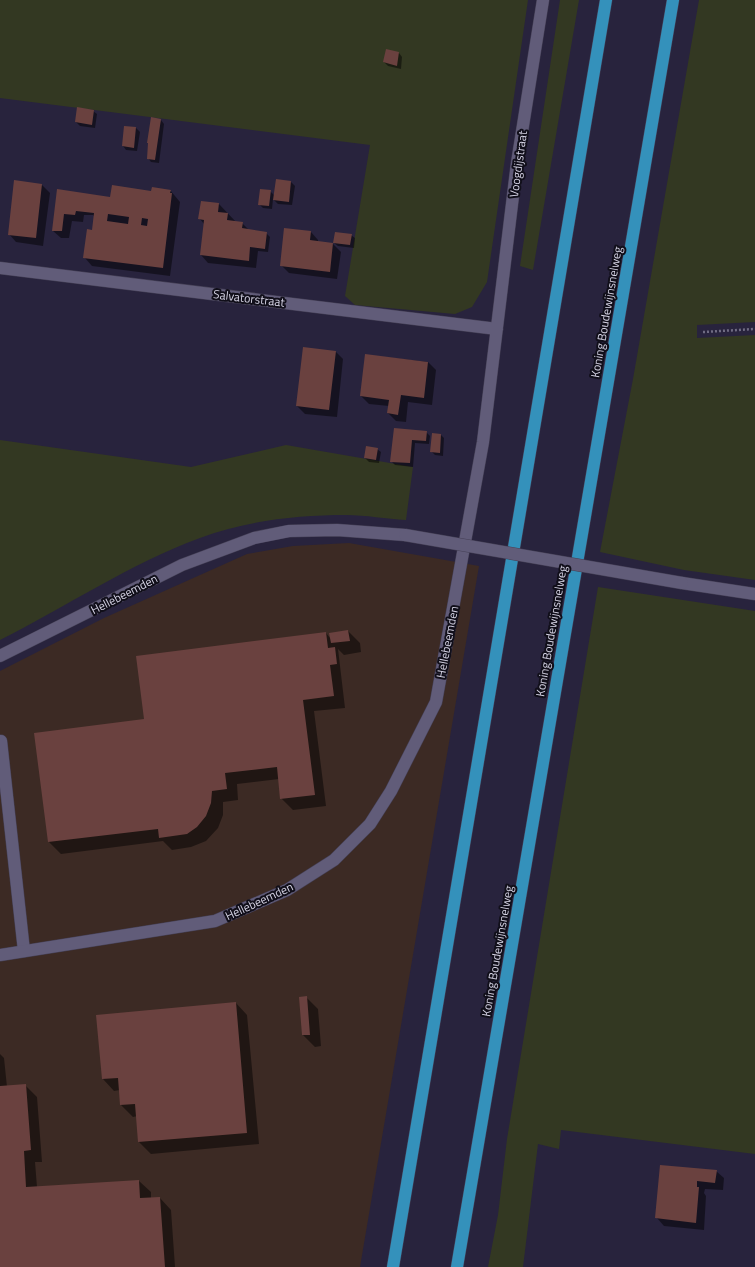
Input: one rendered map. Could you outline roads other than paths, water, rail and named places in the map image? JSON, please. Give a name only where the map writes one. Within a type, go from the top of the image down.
[{"type":"highway","points":[[393,1267],[606,0]]},
{"type":"highway","name":"Koning Boudewijnsnelweg","points":[[457,1267],[673,0]]},
{"type":"street","name":"Voogdijstraat","points":[[497,329],[517,163],[543,0]]},
{"type":"street","name":"Salvatorstraat","points":[[0,268],[497,329]]},
{"type":"street","name":"Hellebeemden","points":[[0,954],[215,921],[287,890],[334,860],[370,824],[392,791],[436,702],[483,442],[497,329]]},
{"type":"street","name":"Hellebeemden","points":[[0,656],[182,565],[254,538],[289,531],[337,530],[405,535],[682,583],[755,594]]},
{"type":"street","points":[[1,741],[24,951]]}]
